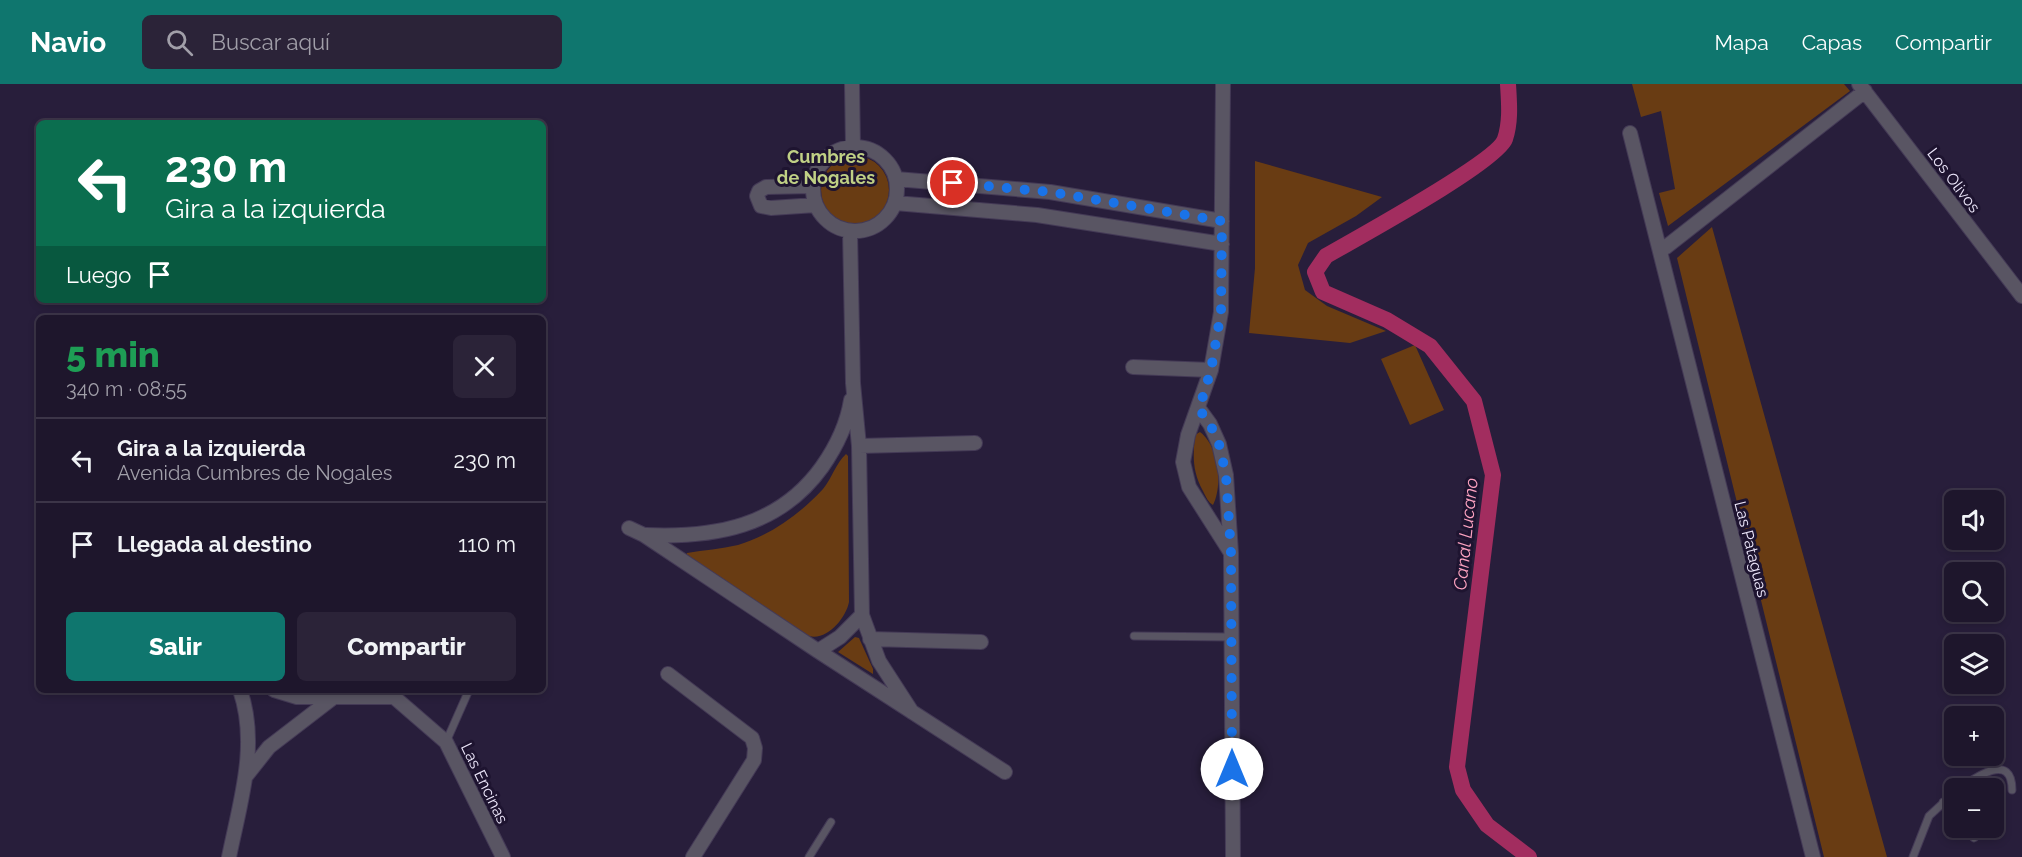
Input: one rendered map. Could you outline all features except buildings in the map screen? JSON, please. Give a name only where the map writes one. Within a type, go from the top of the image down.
[{"type":"street","points":[[852,84],[853,147]]},
{"type":"street","points":[[1223,84],[1221,312],[1211,370],[1188,435],[1183,462],[1189,488],[1231,553]]},
{"type":"street","points":[[1660,250],[1862,87]]},
{"type":"street","name":"Los Olivos","points":[[1862,87],[2022,296]]},
{"type":"street","name":"Las Pataguas","points":[[1630,133],[1812,857]]},
{"type":"street","points":[[853,147],[870,149],[890,164],[896,179],[898,191],[896,202],[887,217],[866,230],[850,231],[830,222],[816,205],[813,186],[817,171],[826,159],[838,150],[853,147]]},
{"type":"street","points":[[896,179],[1050,192],[1222,221]]},
{"type":"street","points":[[813,186],[766,187],[759,191],[757,196],[761,206],[771,208],[816,205]]},
{"type":"street","points":[[1006,211],[1008,187]]},
{"type":"street","points":[[896,202],[1006,211],[1222,244]]},
{"type":"street","points":[[1106,226],[1110,202]]},
{"type":"street","points":[[850,231],[853,383],[859,446],[862,615],[879,661],[912,712]]},
{"type":"street","points":[[1133,367],[1211,370]]},
{"type":"street","points":[[644,535],[693,535],[730,529],[761,518],[787,503],[808,484],[835,445],[847,416],[853,383]]},
{"type":"street","points":[[1199,409],[1210,424],[1219,444],[1226,475],[1231,553],[1233,857]]},
{"type":"street","points":[[859,446],[975,443]]},
{"type":"street","points":[[629,528],[644,535],[1005,772]]},
{"type":"street","points":[[818,651],[840,637],[862,615]]},
{"type":"street","points":[[870,639],[981,642]]},
{"type":"street","points":[[668,674],[752,738],[755,748],[754,760],[693,857]]},
{"type":"street","points":[[229,857],[248,759],[247,710],[241,693]]},
{"type":"street","name":"Las Encinas","points":[[284,693],[297,697],[394,697],[446,742],[503,857]]},
{"type":"street","points":[[245,778],[269,747],[334,697]]},
{"type":"lane","points":[[1134,636],[1232,637]]},
{"type":"lane","points":[[446,742],[468,693]]},
{"type":"lane","points":[[1977,778],[2001,768],[2007,770],[2010,774],[2012,790]]},
{"type":"lane","points":[[1913,857],[1929,816],[1943,802]]},
{"type":"lane","points":[[809,857],[831,822]]},
{"type":"shaded area","points":[[1632,84],[1844,84],[1850,91],[1668,226],[1659,193],[1675,189],[1661,111],[1641,117]]},
{"type":"shaded area","points":[[848,156],[862,156],[874,161],[884,171],[889,190],[884,209],[874,219],[862,224],[848,224],[836,219],[826,209],[821,197],[821,183],[826,171],[836,161]]},
{"type":"shaded area","points":[[1255,161],[1382,197],[1356,216],[1308,243],[1298,265],[1305,290],[1327,306],[1386,331],[1350,343],[1249,333],[1255,268]]},
{"type":"shaded area","points":[[1712,227],[1887,857],[1824,857],[1677,258]]},
{"type":"shaded area","points":[[1415,345],[1444,410],[1410,425],[1381,359]]},
{"type":"shaded area","points":[[1200,432],[1211,447],[1217,467],[1218,488],[1213,505],[1208,501],[1199,484],[1195,470],[1195,435]]},
{"type":"shaded area","points":[[846,454],[848,456],[849,602],[840,621],[829,632],[816,637],[809,636],[686,556],[687,553],[725,548],[750,541],[784,523],[823,489]]},
{"type":"shaded area","points":[[855,637],[859,638],[873,669],[873,674],[838,652]]},
{"type":"waterway","name":"Canal Lucano","points":[[1508,84],[1508,125],[1505,139],[1496,150],[1452,182],[1326,256],[1315,272],[1323,292],[1387,320],[1430,346],[1474,401],[1493,475],[1457,767],[1463,790],[1487,825],[1529,857]]},
{"type":"district","name":"Cumbres de Nogales","points":[[826,167]]},
{"type":"route","points":[[953,183],[1050,192],[1222,221],[1221,312],[1211,370],[1199,409],[1210,424],[1219,444],[1226,475],[1231,553],[1232,769]]}]
